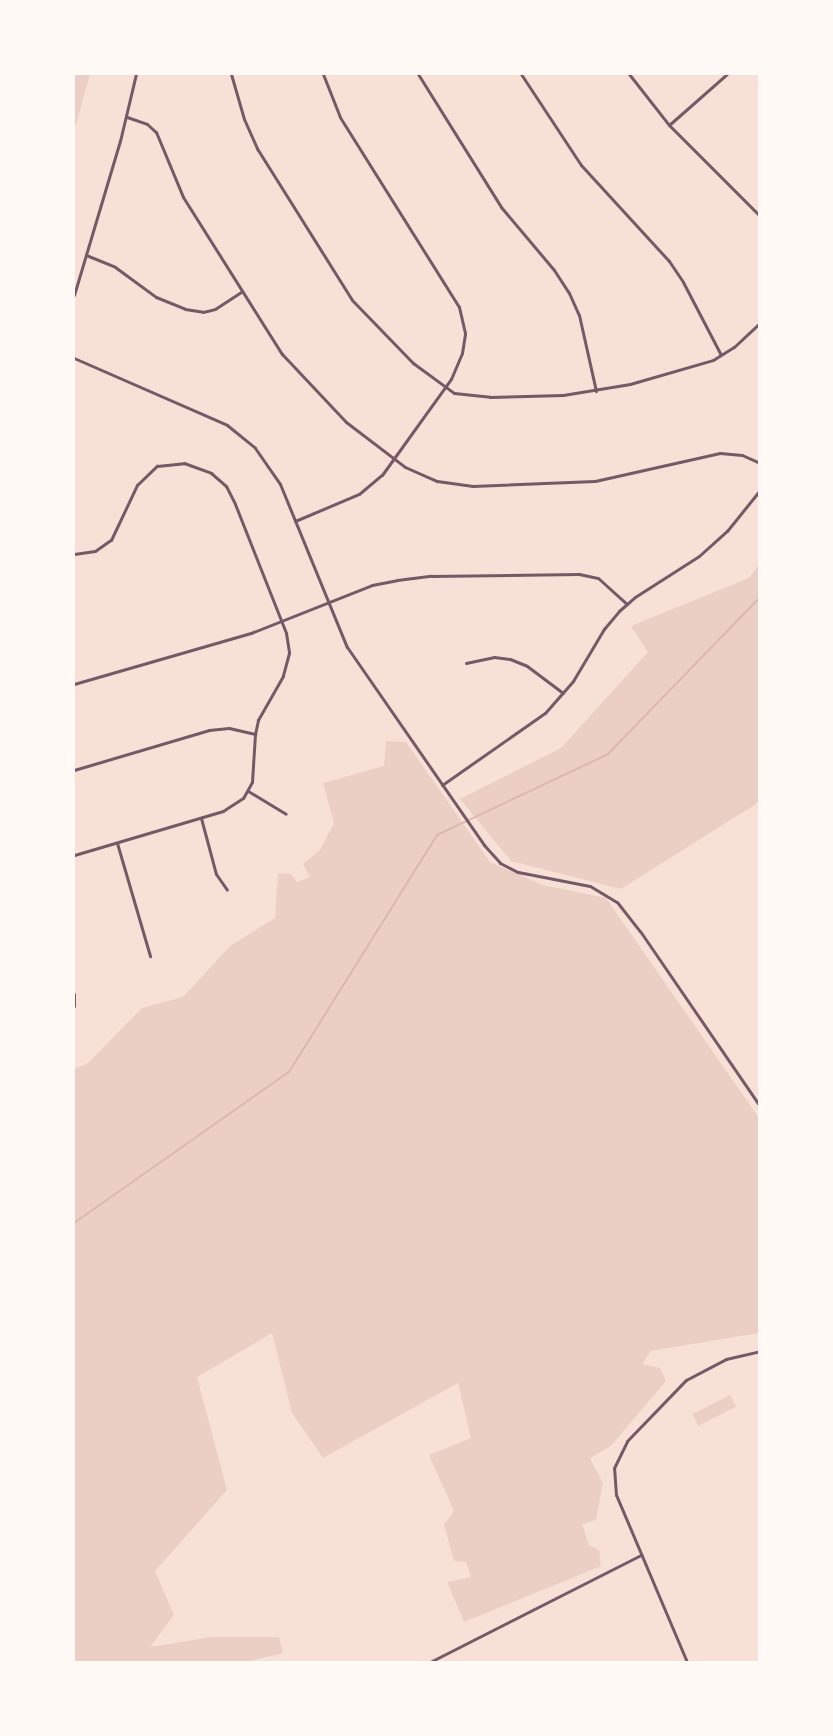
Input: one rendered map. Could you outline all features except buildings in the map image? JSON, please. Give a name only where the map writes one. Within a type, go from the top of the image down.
[{"type":"street","points":[[74,295],[127,117],[136,74]]},
{"type":"street","points":[[231,74],[244,119],[258,150],[333,272],[379,330],[413,363],[445,388],[463,395],[490,397],[562,395],[596,391],[698,366],[721,356],[744,338],[759,322]]},
{"type":"street","points":[[295,521],[359,494],[375,483],[445,388],[458,364],[464,342],[464,324],[459,307],[340,117],[323,74]]},
{"type":"street","points":[[418,74],[501,207],[554,270],[569,293],[579,315],[596,391]]},
{"type":"street","points":[[521,74],[581,165],[669,261],[683,282],[721,356]]},
{"type":"street","points":[[629,74],[669,125],[759,216]]},
{"type":"street","points":[[669,125],[727,74]]},
{"type":"street","points":[[127,117],[147,124],[156,132],[183,197],[241,292],[294,369],[346,422],[393,460],[428,478],[472,486],[596,482],[720,453],[742,455],[759,463]]},
{"type":"street","points":[[86,255],[115,267],[156,297],[185,309],[203,312],[214,309],[241,292]]},
{"type":"street","points":[[74,358],[209,416],[237,431],[272,469],[328,603],[357,664],[491,854],[508,867],[525,875],[590,886],[617,902],[640,931],[759,1106]]},
{"type":"street","points":[[74,554],[95,551],[111,540],[137,485],[150,471],[166,463],[194,465],[211,473],[228,490],[288,639],[289,660],[283,676],[263,710],[255,734],[254,768],[248,791],[235,806],[74,855]]},
{"type":"street","points":[[441,786],[534,722],[563,693],[604,629],[627,604],[706,550],[727,531],[759,490]]},
{"type":"street","points":[[74,684],[281,621],[372,585],[415,577],[579,573],[598,578],[627,604]]},
{"type":"street","points":[[466,663],[494,657],[510,658],[527,666],[563,693]]},
{"type":"street","points":[[74,770],[209,730],[229,728],[255,734]]},
{"type":"street","points":[[248,791],[286,814]]},
{"type":"street","points":[[201,818],[216,874],[227,890]]},
{"type":"street","points":[[117,843],[150,956]]},
{"type":"street","points":[[74,994],[74,1006]]},
{"type":"street","points":[[687,1662],[614,1485],[614,1468],[623,1446],[664,1399],[686,1380],[726,1359],[759,1351]]},
{"type":"street","points":[[430,1662],[641,1555]]},
{"type":"shaded area","points":[[74,74],[90,74],[74,132]]},
{"type":"shaded area","points":[[759,564],[759,802],[621,889],[511,861],[460,799],[561,748],[648,652],[631,626],[749,578]]},
{"type":"shaded area","points":[[386,741],[406,742],[490,862],[543,885],[606,898],[759,1118],[759,1333],[651,1351],[642,1364],[660,1368],[666,1381],[611,1446],[590,1458],[603,1483],[596,1520],[582,1524],[589,1545],[599,1550],[601,1566],[464,1622],[447,1582],[471,1577],[466,1562],[454,1561],[444,1525],[454,1511],[429,1455],[471,1438],[458,1383],[323,1458],[292,1413],[272,1333],[197,1377],[227,1490],[155,1571],[174,1615],[150,1647],[211,1637],[279,1637],[283,1653],[246,1662],[74,1662],[74,1069],[88,1063],[142,1008],[183,997],[230,946],[275,918],[278,873],[291,874],[297,882],[310,877],[303,864],[320,850],[334,823],[323,783],[384,766]]},
{"type":"shaded area","points":[[730,1395],[736,1407],[698,1426],[693,1414]]},
{"type":"waterway","points":[[74,1223],[289,1072],[437,835],[608,754],[760,597]]}]
